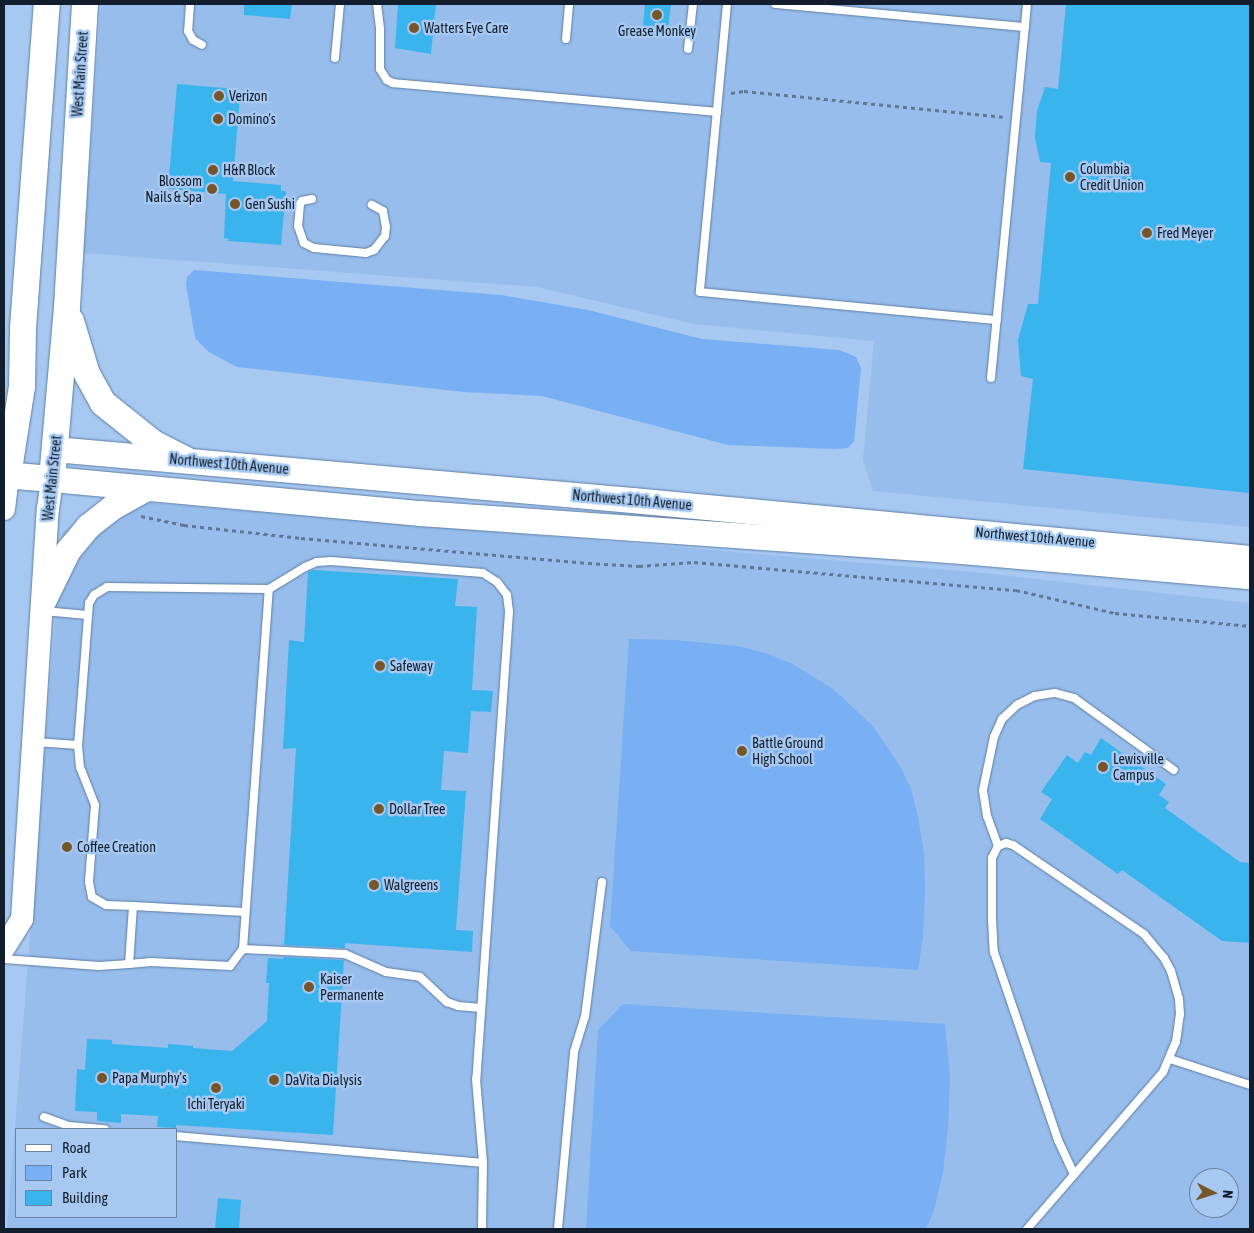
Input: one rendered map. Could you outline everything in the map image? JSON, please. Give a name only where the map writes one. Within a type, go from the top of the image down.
[{"type":"highway","points":[[47,4],[23,328],[22,387],[9,442],[6,475],[52,479]]},
{"type":"highway","name":"West Main Street","points":[[52,479],[67,307],[85,4]]},
{"type":"highway","points":[[67,307],[87,374],[104,403],[153,443],[186,460]]},
{"type":"highway","points":[[4,366],[23,328]]},
{"type":"highway","name":"Northwest 10th Avenue","points":[[9,442],[54,449]]},
{"type":"main road","name":"Northwest 10th Avenue","points":[[54,449],[1250,558]]},
{"type":"main road","points":[[4,508],[6,475]]},
{"type":"main road","name":"Northwest 10th Avenue","points":[[52,479],[420,513],[952,550],[1250,576]]},
{"type":"main road","name":"West Main Street","points":[[4,948],[22,919],[52,479]]},
{"type":"main road","points":[[42,606],[68,550],[88,526],[112,507],[145,488]]},
{"type":"lane","points":[[190,4],[188,31],[193,40],[202,45]]},
{"type":"lane","points":[[336,58],[340,4]]},
{"type":"lane","points":[[377,4],[380,30],[380,69],[388,80],[393,83],[717,112]]},
{"type":"lane","points":[[566,39],[569,4]]},
{"type":"lane","points":[[688,49],[693,4]]},
{"type":"lane","points":[[727,4],[700,292],[997,320]]},
{"type":"lane","points":[[775,4],[1025,26]]},
{"type":"lane","points":[[991,378],[1027,4]]},
{"type":"lane","points":[[312,199],[302,200],[300,204],[298,232],[309,246],[331,250],[370,253],[380,244],[385,236],[386,218],[383,211],[372,205]]},
{"type":"lane","points":[[245,912],[106,905],[92,897],[89,882],[95,805],[80,767],[78,745],[87,615],[92,599],[107,587],[269,589],[305,567],[317,562],[331,561],[483,573],[497,582],[506,595],[509,612],[476,1079],[482,1163],[482,1229]]},
{"type":"lane","points":[[4,959],[99,966],[151,962],[230,966],[243,949],[269,589]]},
{"type":"lane","points":[[42,606],[87,615]]},
{"type":"lane","points":[[998,846],[987,816],[983,790],[994,737],[1002,719],[1017,705],[1035,696],[1055,693],[1074,698],[1174,770]]},
{"type":"lane","points":[[33,742],[78,745]]},
{"type":"lane","points":[[1027,1229],[1074,1175],[1163,1072],[1170,1059],[1179,1026],[1179,999],[1171,971],[1154,945],[1144,934],[1014,845],[1006,843],[998,846],[992,858],[994,952],[1058,1140],[1074,1175]]},
{"type":"lane","points":[[558,1229],[574,1052],[585,1017],[602,882]]},
{"type":"lane","points":[[129,964],[133,906]]},
{"type":"lane","points":[[243,949],[346,954],[386,972],[420,977],[447,1002],[458,1006],[481,1008]]},
{"type":"lane","points":[[1170,1059],[1250,1085]]},
{"type":"lane","points":[[44,1117],[69,1126],[93,1128]]},
{"type":"lane","points":[[178,1136],[482,1163]]},
{"type":"path","points":[[718,94],[744,91],[1016,118]]},
{"type":"path","points":[[136,516],[184,525],[292,537],[588,564],[640,566],[694,562],[1016,590],[1115,613],[1250,626]]},
{"type":"shaded area","points":[[101,4],[1250,4],[1250,527],[873,491],[863,460],[874,341],[694,324],[537,287],[83,253]]},
{"type":"shaded area","points":[[115,500],[974,572],[1250,603],[1250,1229],[7,1229],[62,532]]},
{"type":"green space","points":[[194,270],[501,295],[588,310],[702,339],[839,350],[856,357],[861,368],[854,441],[848,448],[835,449],[728,445],[542,396],[464,392],[237,367],[209,352],[195,338],[186,284],[187,277]]},
{"type":"green space","points":[[629,639],[675,640],[738,646],[765,653],[791,663],[833,689],[872,725],[900,766],[911,789],[918,817],[924,853],[925,891],[923,937],[918,970],[631,951],[610,926]]},
{"type":"green space","points":[[623,1004],[945,1024],[950,1077],[948,1127],[943,1172],[934,1210],[926,1229],[586,1229],[598,1030]]},
{"type":"building","points":[[244,4],[292,4],[290,19],[244,15]]},
{"type":"building","points":[[398,4],[436,4],[431,54],[395,48]]},
{"type":"building","name":"Grease Monkey","points":[[645,4],[671,4],[668,29],[643,26]]},
{"type":"building","name":"Fred Meyer","points":[[1066,4],[1250,4],[1249,493],[1023,469],[1033,379],[1021,376],[1018,340],[1028,304],[1038,304],[1051,163],[1040,162],[1035,137],[1037,111],[1045,87],[1058,89]]},
{"type":"building","points":[[177,84],[235,89],[235,94],[240,95],[233,181],[281,185],[281,191],[286,191],[281,245],[228,241],[229,239],[224,238],[226,194],[168,189]]},
{"type":"building","points":[[313,570],[458,579],[455,606],[477,607],[472,690],[493,691],[491,712],[471,711],[468,753],[444,751],[441,790],[466,791],[456,930],[473,931],[472,952],[345,943],[345,948],[284,945],[296,748],[283,749],[289,640],[304,642],[308,572]]},
{"type":"building","points":[[1101,738],[1166,784],[1159,795],[1169,802],[1165,808],[1240,862],[1250,863],[1250,943],[1222,941],[1122,870],[1118,874],[1040,819],[1052,799],[1041,792],[1067,755],[1078,763],[1085,752],[1091,755]]},
{"type":"building","points":[[284,957],[344,960],[333,1135],[176,1125],[176,1128],[157,1127],[158,1116],[121,1114],[121,1123],[97,1121],[97,1112],[75,1111],[77,1069],[85,1070],[87,1039],[112,1040],[112,1044],[168,1048],[168,1044],[232,1051],[267,1021],[269,983],[266,983],[268,958],[283,959]]},
{"type":"building","points":[[218,1198],[241,1200],[239,1229],[215,1229]]},
{"type":"place","name":"Grease Monkey","points":[[657,15]]},
{"type":"place","name":"Watters Eye Care","points":[[414,28]]},
{"type":"place","name":"Verizon","points":[[219,96]]},
{"type":"place","name":"Domino's","points":[[218,119]]},
{"type":"place","name":"H&R Block","points":[[213,170]]},
{"type":"place","name":"Columbia Credit Union","points":[[1070,177]]},
{"type":"place","name":"Blossom Nails & Spa","points":[[212,189]]},
{"type":"place","name":"Gen Sushi","points":[[235,204]]},
{"type":"place","name":"Fred Meyer","points":[[1147,233]]},
{"type":"place","name":"Safeway","points":[[380,666]]},
{"type":"place","name":"Battle Ground High School","points":[[742,751]]},
{"type":"place","name":"Lewisville Campus","points":[[1103,767]]},
{"type":"place","name":"Dollar Tree","points":[[379,809]]},
{"type":"place","name":"Coffee Creation","points":[[67,847]]},
{"type":"place","name":"Walgreens","points":[[374,885]]},
{"type":"place","name":"Kaiser Permanente","points":[[309,987]]},
{"type":"place","name":"Papa Murphy's","points":[[102,1078]]},
{"type":"place","name":"DaVita Dialysis","points":[[274,1080]]},
{"type":"place","name":"Ichi Teryaki","points":[[216,1088]]}]
